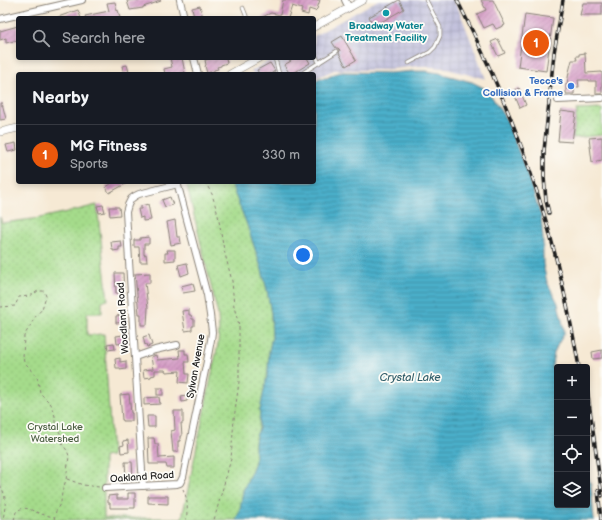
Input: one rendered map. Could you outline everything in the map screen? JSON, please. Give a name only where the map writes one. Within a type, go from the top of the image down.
[{"type":"street","points":[[0,19],[82,0]]},
{"type":"street","points":[[180,0],[184,16]]},
{"type":"street","points":[[345,0],[349,8]]},
{"type":"street","points":[[316,26],[363,0]]},
{"type":"street","points":[[194,60],[198,72]]},
{"type":"street","points":[[234,72],[255,60]]},
{"type":"street","points":[[558,100],[602,98]]},
{"type":"street","points":[[0,132],[16,128]]},
{"type":"street","name":"Woodland Road","points":[[143,486],[126,215],[130,199],[135,196],[175,184]]},
{"type":"street","name":"Sylvan Avenue","points":[[178,184],[207,295],[212,332],[206,369],[183,478],[180,483]]},
{"type":"street","points":[[135,357],[154,350],[177,345]]},
{"type":"street","name":"Oakland Road","points":[[105,488],[172,485],[180,483]]},
{"type":"lane","points":[[409,63],[430,52],[440,36],[440,28],[426,0]]},
{"type":"lane","points":[[243,8],[246,16]]},
{"type":"lane","points":[[304,72],[337,52]]},
{"type":"lane","points":[[316,55],[319,62]]},
{"type":"lane","points":[[276,60],[278,72]]},
{"type":"path","points":[[206,184],[212,194],[218,215],[224,250],[232,280],[234,308],[239,325],[239,382],[231,459],[214,520]]},
{"type":"path","points":[[0,306],[15,306],[19,297],[30,296],[40,291],[45,292],[46,296],[42,309],[24,336],[23,359],[32,373],[36,375],[40,393],[51,404],[62,444],[70,456],[67,479],[62,492],[61,502],[56,511],[54,520]]},
{"type":"path","points":[[67,479],[89,486],[105,488]]},
{"type":"path","points":[[180,483],[185,493],[188,510],[186,520]]},
{"type":"path","points":[[0,485],[3,490],[6,503],[3,520]]},
{"type":"path","points":[[14,520],[16,512],[21,508],[29,509],[54,518]]},
{"type":"shaded area","points":[[378,0],[453,0],[459,10],[486,79],[443,68],[419,66],[383,70],[334,70],[316,78],[316,72],[251,71],[271,60],[316,60],[316,35]]},
{"type":"green space","points":[[602,109],[602,135],[573,138],[577,110]]},
{"type":"green space","name":"Crystal Lake Watershed","points":[[186,184],[231,184],[246,222],[262,270],[271,313],[272,337],[269,351],[268,371],[260,410],[259,429],[255,443],[255,462],[243,491],[240,510],[236,520],[0,520],[0,217],[2,223],[40,218],[97,205],[108,300],[102,301],[102,313],[87,313],[87,335],[104,334],[112,456],[104,457],[104,518],[182,518],[218,344],[218,315]]},
{"type":"water","name":"Crystal Lake","points":[[426,71],[472,82],[484,88],[492,97],[507,121],[541,216],[543,264],[547,282],[558,303],[564,329],[564,334],[554,353],[552,366],[554,375],[554,508],[590,508],[590,482],[594,520],[236,520],[240,510],[243,491],[255,462],[255,443],[259,429],[260,410],[268,371],[269,351],[272,337],[271,313],[262,270],[246,222],[231,184],[316,184],[316,80],[320,78],[327,78],[342,72],[390,73]]},
{"type":"building","points":[[283,0],[320,0],[317,9],[315,11],[309,9],[308,15],[301,13],[302,9],[292,6],[289,16],[264,16],[271,13],[280,15]]},
{"type":"building","name":"Broadway Water Treatment Facility","points":[[399,0],[404,9],[374,26],[369,17]]},
{"type":"building","points":[[481,0],[493,0],[505,25],[496,29],[493,24],[484,28],[477,14],[486,10]]},
{"type":"building","points":[[127,1],[161,1],[143,8],[130,10]]},
{"type":"building","points":[[115,2],[120,16],[85,16],[109,11],[107,3]]},
{"type":"building","points":[[583,3],[602,3],[602,15],[580,15]]},
{"type":"building","points":[[200,6],[202,16],[194,16],[192,8]]},
{"type":"building","points":[[78,10],[80,16],[61,16]]},
{"type":"building","points":[[525,14],[553,18],[546,71],[518,67]]},
{"type":"building","points":[[16,27],[16,40],[6,43],[6,38],[0,40],[0,31]]},
{"type":"building","points":[[342,36],[356,60],[346,66],[339,53],[340,50],[336,48],[332,42]]},
{"type":"building","points":[[498,39],[505,53],[498,56],[491,42]]},
{"type":"building","points":[[585,53],[586,73],[602,72],[602,94],[596,94],[596,81],[578,80],[579,87],[574,87],[574,94],[566,94],[566,84],[572,60],[577,60],[576,56]]},
{"type":"building","points":[[170,60],[182,60],[185,72],[165,72],[164,69],[172,67]]},
{"type":"building","points":[[205,60],[226,60],[227,63],[217,67],[218,69],[210,72],[207,72]]},
{"type":"building","points":[[290,60],[308,60],[310,63],[295,72],[289,72],[284,65]]},
{"type":"building","points":[[270,63],[275,71],[258,72],[257,70]]},
{"type":"building","points":[[127,65],[129,72],[124,72],[122,66]]},
{"type":"building","points":[[519,88],[526,105],[520,108],[513,91]]},
{"type":"building","points":[[0,103],[2,103],[6,119],[0,120]]},
{"type":"building","points":[[561,111],[576,113],[572,142],[558,141]]},
{"type":"building","points":[[602,137],[602,160],[592,162],[589,138]]},
{"type":"building","points":[[16,143],[16,150],[8,152],[6,145]]},
{"type":"building","points":[[111,184],[125,184],[109,193],[106,187]]},
{"type":"building","points":[[170,197],[173,205],[165,207],[162,200]]},
{"type":"building","points":[[148,204],[151,220],[143,221],[143,217],[140,218],[138,209],[141,209],[141,206]]},
{"type":"building","points":[[103,205],[105,212],[99,213],[97,206]]},
{"type":"building","points":[[109,207],[119,207],[120,215],[110,216]]},
{"type":"building","points":[[175,220],[177,237],[180,237],[181,243],[171,245],[167,222]]},
{"type":"building","points":[[149,237],[149,244],[144,244],[144,255],[146,254],[147,262],[140,262],[139,247],[134,247],[134,240]]},
{"type":"building","points":[[121,241],[122,247],[119,247],[119,250],[113,251],[111,242]]},
{"type":"building","points":[[167,250],[175,250],[175,260],[165,261],[165,253],[168,253]]},
{"type":"building","points":[[187,263],[189,273],[181,276],[178,265]]},
{"type":"building","points":[[115,273],[123,273],[124,293],[116,293]]},
{"type":"building","points":[[150,273],[150,283],[145,283],[148,308],[147,325],[141,325],[141,314],[139,314],[135,274]]},
{"type":"building","points":[[193,283],[195,291],[183,293],[181,286]]},
{"type":"building","points":[[189,310],[189,315],[191,315],[192,319],[194,319],[194,326],[192,326],[192,330],[185,331],[182,311]]},
{"type":"building","points":[[116,316],[126,316],[127,322],[116,323]]},
{"type":"building","points":[[149,335],[152,345],[147,347],[143,337]]},
{"type":"building","points":[[116,336],[126,336],[127,342],[117,344]]},
{"type":"building","points":[[114,343],[115,349],[108,350],[107,344]]},
{"type":"building","points":[[179,350],[185,350],[185,354],[188,354],[189,362],[185,362],[186,374],[189,374],[188,383],[179,382],[180,371],[166,372],[165,370],[155,370],[155,375],[144,378],[143,370],[153,369],[151,357],[156,355],[157,360],[180,358]]},
{"type":"building","points":[[602,350],[602,358],[593,359],[592,352]]},
{"type":"building","points":[[120,358],[120,362],[126,361],[126,369],[120,370],[120,368],[116,368],[115,359]]},
{"type":"building","points":[[157,388],[163,388],[163,395],[157,395]]},
{"type":"building","points":[[129,394],[132,421],[123,421],[120,395]]},
{"type":"building","points":[[187,395],[187,401],[182,402],[181,396]]},
{"type":"building","points":[[159,397],[160,404],[144,405],[144,398]]},
{"type":"building","points":[[174,411],[183,411],[183,423],[181,423],[182,436],[180,436],[180,441],[178,441],[178,452],[173,452],[171,431],[175,430]]},
{"type":"building","points":[[147,416],[155,416],[155,427],[148,427]]},
{"type":"building","points":[[148,438],[154,438],[155,444],[158,444],[159,458],[174,457],[174,468],[167,468],[166,464],[149,464]]},
{"type":"building","points":[[128,440],[129,452],[121,453],[120,446],[124,445],[123,441]]},
{"type":"building","points":[[125,462],[132,462],[133,477],[126,477]]},
{"type":"building","points":[[128,493],[135,493],[135,508],[110,508],[108,496],[117,495],[117,499],[128,499]]},
{"type":"building","points":[[148,496],[168,496],[168,504],[148,503]]},
{"type":"railway","points":[[457,0],[509,113],[540,201],[558,265],[578,364]]},
{"type":"railway","points":[[549,213],[546,201],[544,177],[544,151],[554,53],[563,0]]},
{"type":"railway","points":[[589,400],[602,496]]},
{"type":"railway","points":[[598,490],[601,520]]},
{"type":"place","name":"Broadway Water Treatment Facility","points":[[386,13]]},
{"type":"place","name":"MG Fitness","points":[[536,43]]},
{"type":"place","name":"Tecce's Collision & Frame","points":[[571,86]]}]
